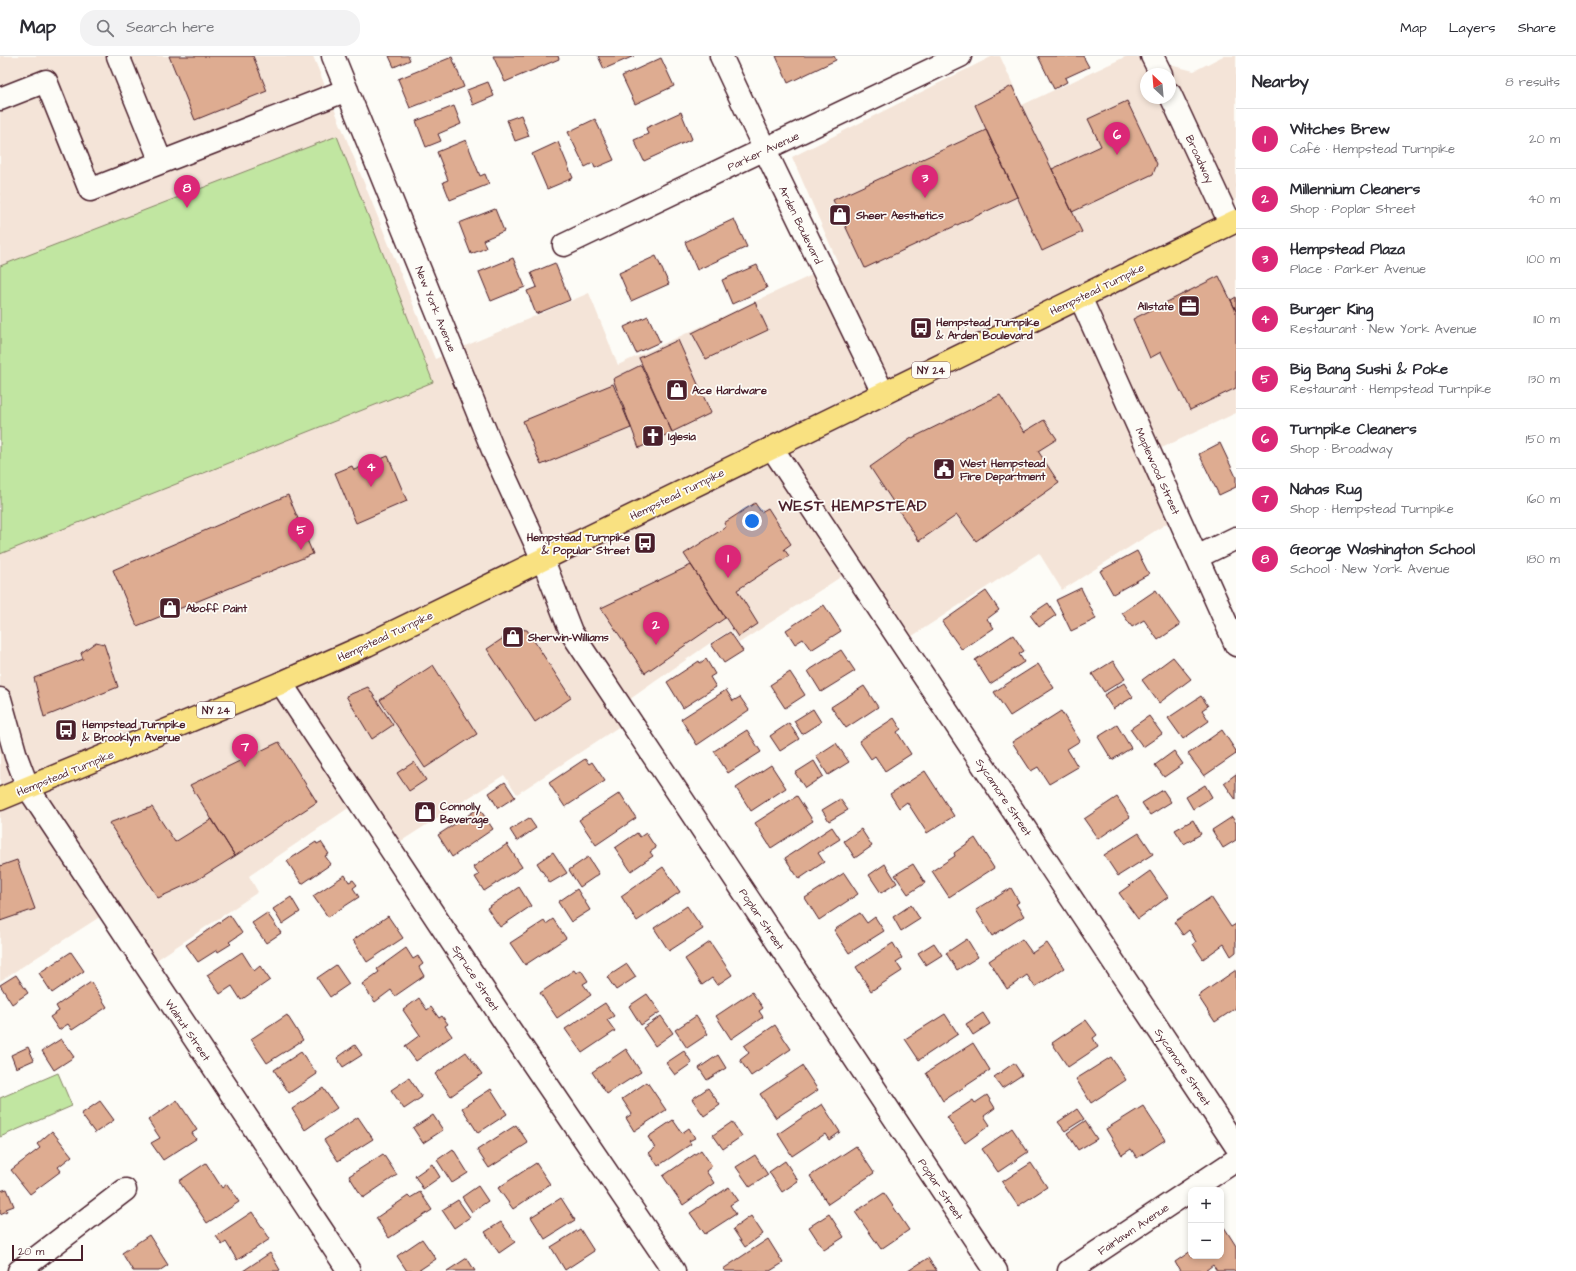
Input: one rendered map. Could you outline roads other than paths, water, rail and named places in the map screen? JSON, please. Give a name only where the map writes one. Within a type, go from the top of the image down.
[{"type":"main road","name":"Hempstead Turnpike","points":[[0,799],[281,683],[367,645],[1233,222]]},
{"type":"street","points":[[118,56],[161,162]]},
{"type":"street","name":"New York Avenue","points":[[333,56],[495,455],[543,560]]},
{"type":"street","name":"Arden Boulevard","points":[[722,56],[765,150],[882,393]]},
{"type":"street","name":"Parker Avenue","points":[[564,245],[960,56]]},
{"type":"street","points":[[1152,56],[1158,68]]},
{"type":"street","points":[[0,99],[46,81],[90,190],[347,90]]},
{"type":"street","name":"Broadway","points":[[1175,104],[1233,222]]},
{"type":"street","name":"Maplewood Street","points":[[1080,297],[1236,645]]},
{"type":"street","name":"Sycamore Street","points":[[772,448],[1236,1146]]},
{"type":"street","points":[[1197,557],[1236,538]]},
{"type":"street","name":"Poplar Street","points":[[543,560],[571,632],[996,1271]]},
{"type":"street","name":"Spruce Street","points":[[281,683],[504,1021],[674,1271]]},
{"type":"street","name":"Walnut Street","points":[[0,699],[16,756],[28,788],[348,1271]]},
{"type":"street","name":"Fairlawn Avenue","points":[[1069,1271],[1236,1160]]},
{"type":"street","points":[[19,1271],[125,1190]]},
{"type":"place","name":"Turnpike Cleaners","points":[[1117,155]]},
{"type":"place","name":"Hempstead Plaza","points":[[925,198]]},
{"type":"place","name":"George Washington School","points":[[187,208]]},
{"type":"place","name":"Sheer Aesthetics","points":[[840,215]]},
{"type":"place","name":"Allstate","points":[[1189,306]]},
{"type":"place","name":"Hempstead Turnpike & Arden Boulevard","points":[[921,328]]},
{"type":"place","name":"Ace Hardware","points":[[677,390]]},
{"type":"place","name":"Iglesia","points":[[653,436]]},
{"type":"place","name":"West Hempstead Fire Department","points":[[944,469]]},
{"type":"place","name":"Burger King","points":[[371,487]]},
{"type":"place","name":"Hempstead Turnpike & Popular Street","points":[[645,543]]},
{"type":"place","name":"Big Bang Sushi & Poke","points":[[301,550]]},
{"type":"place","name":"Witches Brew","points":[[728,578]]},
{"type":"place","name":"Aboff Paint","points":[[170,608]]},
{"type":"place","name":"Sherwin-Williams","points":[[513,637]]},
{"type":"place","name":"Millennium Cleaners","points":[[656,645]]},
{"type":"place","name":"Hempstead Turnpike & Brooklyn Avenue","points":[[66,730]]},
{"type":"place","name":"Nahas Rug","points":[[245,767]]},
{"type":"place","name":"Connolly Beverage","points":[[425,812]]},
{"type":"district","name":"WEST HEMPSTEAD","points":[[853,506]]}]
